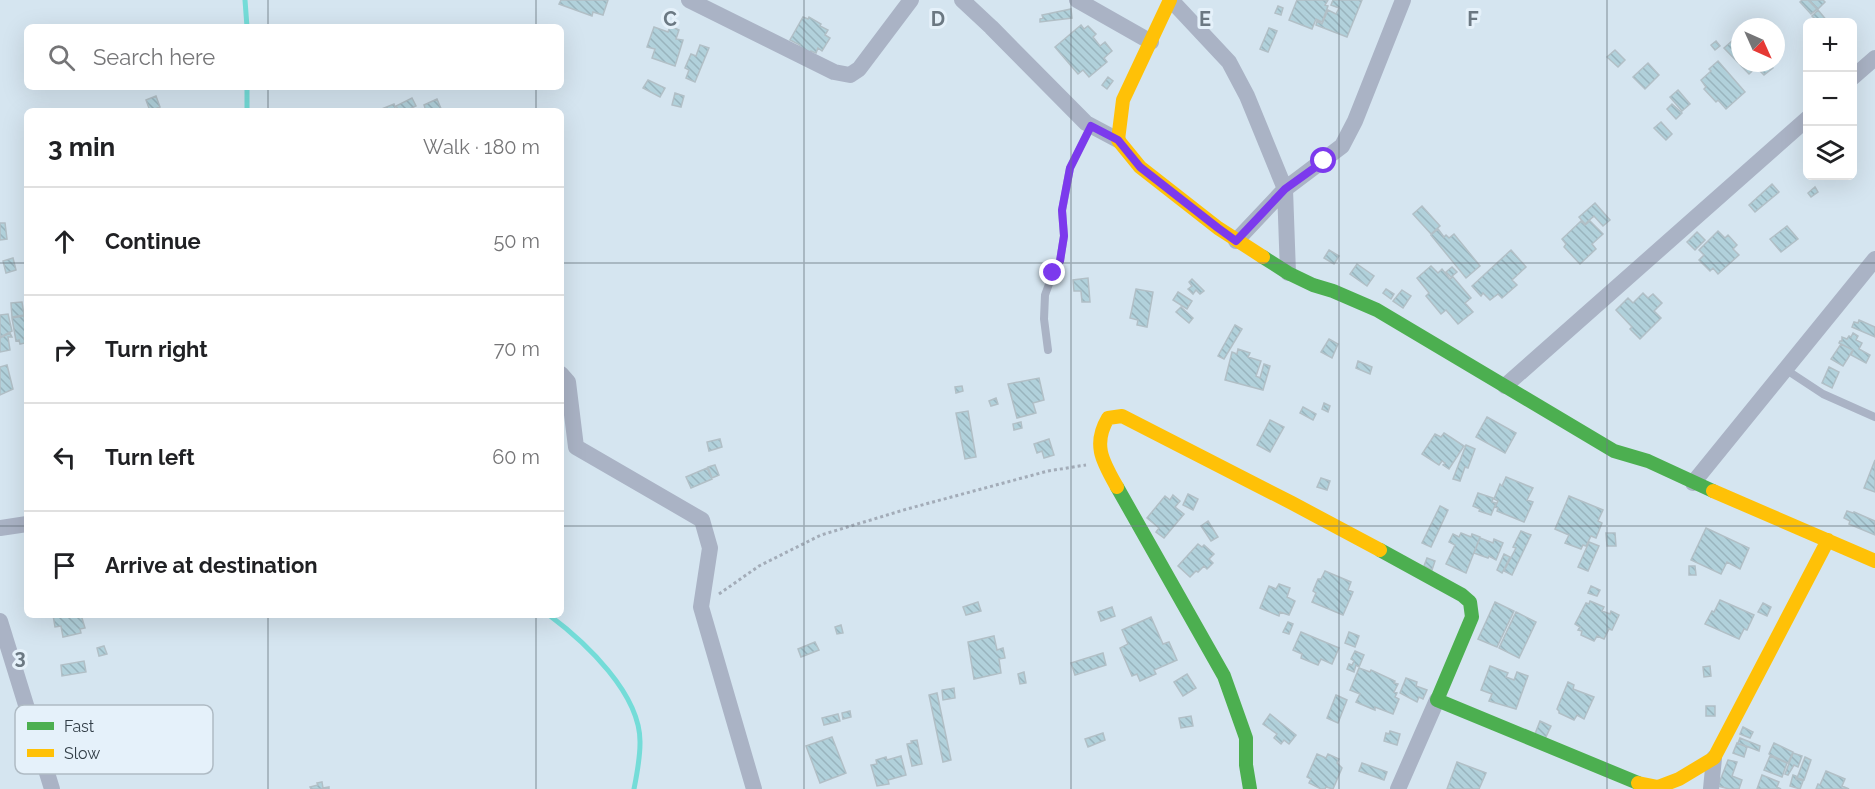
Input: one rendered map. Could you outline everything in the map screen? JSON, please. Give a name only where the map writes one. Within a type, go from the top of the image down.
[{"type":"street","points":[[689,0],[834,72],[850,75],[859,69],[911,0]]},
{"type":"street","points":[[962,0],[992,27],[1086,123],[1118,140],[1140,167],[1218,228],[1288,273],[1377,310],[1614,451],[1648,461],[1693,483],[1875,561]]},
{"type":"street","points":[[1077,0],[1150,42]]},
{"type":"street","points":[[1118,140],[1124,100],[1171,0],[1229,62],[1247,96],[1285,189],[1288,273]]},
{"type":"street","points":[[1236,241],[1285,189],[1342,146],[1355,121],[1403,0]]},
{"type":"street","points":[[1857,74],[1875,58]]},
{"type":"street","points":[[1505,386],[1803,122]]},
{"type":"street","points":[[1693,483],[1875,260]]},
{"type":"street","points":[[564,377],[568,382],[576,447],[702,520],[710,548],[701,607],[754,789]]},
{"type":"street","points":[[1250,789],[1246,765],[1246,738],[1224,676],[1102,462],[1099,445],[1100,432],[1108,418],[1122,416],[1292,502],[1462,595],[1470,602],[1472,617],[1398,789]]},
{"type":"street","points":[[0,528],[24,524]]},
{"type":"street","points":[[1711,789],[1714,758],[1828,540]]},
{"type":"street","points":[[0,621],[26,705]]},
{"type":"street","points":[[1437,700],[1624,779],[1646,786],[1658,786],[1679,779],[1714,758]]},
{"type":"street","points":[[46,774],[51,789]]},
{"type":"lane","points":[[1048,350],[1044,319],[1045,296],[1060,261],[1064,236],[1062,210],[1070,168],[1091,126]]},
{"type":"lane","points":[[1785,369],[1823,394],[1875,417]]},
{"type":"path","points":[[701,607],[759,566],[821,535],[1048,471],[1102,462]]},
{"type":"building","points":[[561,0],[608,0],[603,15],[593,12],[592,16],[559,4]]},
{"type":"building","points":[[1297,0],[1328,0],[1322,22],[1316,19],[1312,29],[1289,20]]},
{"type":"building","points":[[1333,0],[1362,0],[1347,37],[1316,25],[1317,21],[1322,24],[1328,10],[1336,14],[1339,8],[1331,5]]},
{"type":"building","points":[[1808,0],[1817,9],[1811,14],[1800,2]]},
{"type":"building","points":[[1809,0],[1823,0],[1825,2],[1818,9]]},
{"type":"building","points":[[1278,6],[1283,8],[1281,15],[1275,13]]},
{"type":"building","points":[[1071,9],[1072,18],[1040,22],[1042,15]]},
{"type":"building","points":[[1818,10],[1825,18],[1814,18],[1812,16]]},
{"type":"building","points":[[803,17],[808,19],[809,17],[828,30],[825,35],[830,38],[822,51],[818,48],[816,53],[811,51],[809,54],[798,48],[800,45],[790,40]]},
{"type":"building","points":[[1081,25],[1084,29],[1088,26],[1096,34],[1093,37],[1100,46],[1105,42],[1112,51],[1104,58],[1107,62],[1089,77],[1083,70],[1078,74],[1055,47]]},
{"type":"building","points":[[670,26],[679,30],[676,39],[683,40],[675,66],[652,58],[655,49],[647,47],[654,27],[668,32]]},
{"type":"building","points":[[1269,28],[1277,31],[1268,52],[1260,49]]},
{"type":"building","points":[[1716,41],[1720,46],[1715,50],[1711,45]]},
{"type":"building","points":[[1731,42],[1731,55],[1724,48]]},
{"type":"building","points":[[700,45],[709,48],[695,82],[686,78],[689,70],[685,68],[691,54],[696,56]]},
{"type":"building","points":[[1615,50],[1625,60],[1618,67],[1607,57]]},
{"type":"building","points":[[1718,61],[1745,92],[1726,109],[1704,89],[1706,87],[1701,80]]},
{"type":"building","points":[[1648,63],[1659,75],[1645,89],[1633,77]]},
{"type":"building","points":[[1108,77],[1113,81],[1107,89],[1102,85]]},
{"type":"building","points":[[648,80],[665,88],[660,97],[643,88]]},
{"type":"building","points":[[1678,90],[1690,104],[1682,111],[1670,97]]},
{"type":"building","points":[[675,93],[684,96],[681,107],[672,105]]},
{"type":"building","points":[[156,96],[160,107],[149,108],[146,100]]},
{"type":"building","points":[[412,98],[416,106],[397,108],[396,106]]},
{"type":"building","points":[[437,99],[441,108],[425,108],[424,105]]},
{"type":"building","points":[[1672,104],[1682,113],[1676,119],[1667,109]]},
{"type":"building","points":[[1661,122],[1672,134],[1666,140],[1654,128]]},
{"type":"building","points":[[1772,184],[1779,192],[1755,212],[1749,205]]},
{"type":"building","points":[[1815,187],[1818,192],[1811,197],[1808,193]]},
{"type":"building","points":[[1595,203],[1610,220],[1603,226],[1594,216],[1585,224],[1579,217]]},
{"type":"building","points":[[1422,206],[1440,226],[1431,234],[1413,214]]},
{"type":"building","points":[[1581,221],[1585,225],[1590,221],[1603,234],[1592,244],[1596,249],[1580,264],[1564,247],[1566,244],[1562,239]]},
{"type":"building","points":[[0,223],[5,223],[7,239],[0,240]]},
{"type":"building","points":[[1787,226],[1798,239],[1781,252],[1770,239]]},
{"type":"building","points":[[1438,229],[1444,237],[1446,235],[1449,238],[1454,234],[1480,266],[1466,278],[1431,235]]},
{"type":"building","points":[[1718,231],[1725,238],[1728,235],[1737,245],[1733,249],[1739,255],[1718,274],[1713,268],[1710,271],[1699,260],[1704,255],[1699,250]]},
{"type":"building","points":[[1697,232],[1705,240],[1695,250],[1687,242]]},
{"type":"building","points":[[1329,250],[1339,256],[1334,264],[1324,258]]},
{"type":"building","points":[[1511,250],[1526,267],[1512,280],[1517,285],[1502,298],[1498,294],[1490,300],[1483,293],[1481,296],[1472,286]]},
{"type":"building","points":[[13,258],[16,270],[6,273],[3,261]]},
{"type":"building","points":[[1357,264],[1374,276],[1367,286],[1350,274]]},
{"type":"building","points":[[1431,266],[1438,273],[1442,269],[1450,279],[1453,277],[1471,298],[1465,303],[1473,312],[1458,324],[1446,310],[1441,314],[1426,296],[1429,293],[1417,278]]},
{"type":"building","points":[[1452,267],[1457,272],[1451,277],[1446,272]]},
{"type":"building","points":[[1088,278],[1090,302],[1082,302],[1081,291],[1074,291],[1073,280]]},
{"type":"building","points":[[1192,279],[1204,291],[1200,294],[1196,290],[1193,294],[1188,289],[1192,286],[1189,282]]},
{"type":"building","points":[[1136,289],[1153,292],[1147,327],[1137,325],[1138,320],[1130,318]]},
{"type":"building","points":[[1386,289],[1394,294],[1391,299],[1383,293]]},
{"type":"building","points":[[1402,290],[1411,296],[1403,308],[1393,301]]},
{"type":"building","points":[[1178,292],[1192,301],[1187,309],[1173,300]]},
{"type":"building","points":[[1643,293],[1648,298],[1653,294],[1662,303],[1654,311],[1661,318],[1640,339],[1616,310],[1628,298],[1633,303]]},
{"type":"building","points":[[22,302],[24,315],[12,317],[11,303]]},
{"type":"building","points":[[1181,307],[1193,318],[1189,323],[1176,312]]},
{"type":"building","points":[[8,314],[12,331],[0,337],[0,315]]},
{"type":"building","points":[[24,316],[24,343],[20,344],[19,340],[16,341],[12,318]]},
{"type":"building","points":[[1859,320],[1875,327],[1875,337],[1852,327],[1854,322],[1858,323]]},
{"type":"building","points":[[1235,325],[1242,329],[1224,359],[1218,356]]},
{"type":"building","points":[[10,333],[12,337],[8,337],[10,350],[0,352],[0,338]]},
{"type":"building","points":[[1853,333],[1858,336],[1856,340],[1862,343],[1859,349],[1870,355],[1866,363],[1851,355],[1853,350],[1839,343],[1842,337],[1847,339]]},
{"type":"building","points":[[1329,339],[1338,344],[1332,358],[1321,352]]},
{"type":"building","points":[[1841,344],[1853,350],[1843,366],[1831,359]]},
{"type":"building","points":[[1238,349],[1250,353],[1248,357],[1261,361],[1256,376],[1260,378],[1264,364],[1270,366],[1263,390],[1225,380],[1232,352],[1237,354]]},
{"type":"building","points":[[1358,361],[1372,367],[1370,374],[1356,368]]},
{"type":"building","points":[[7,365],[13,389],[0,395],[0,367]]},
{"type":"building","points":[[1829,367],[1839,372],[1832,388],[1822,383]]},
{"type":"building","points":[[1039,378],[1044,400],[1033,403],[1036,413],[1017,418],[1008,384]]},
{"type":"building","points":[[962,386],[963,391],[956,393],[955,387]]},
{"type":"building","points":[[996,398],[998,404],[991,406],[989,401]]},
{"type":"building","points":[[1324,403],[1330,406],[1328,412],[1322,409]]},
{"type":"building","points":[[1303,407],[1316,414],[1313,420],[1300,413]]},
{"type":"building","points":[[968,411],[976,457],[965,459],[956,413]]},
{"type":"building","points":[[1487,417],[1516,433],[1505,453],[1476,437]]},
{"type":"building","points":[[1270,420],[1284,427],[1270,452],[1257,445]]},
{"type":"building","points":[[1021,422],[1022,428],[1014,430],[1013,424]]},
{"type":"building","points":[[1444,433],[1464,446],[1449,469],[1443,465],[1445,463],[1442,461],[1439,465],[1422,454],[1435,434],[1441,437]]},
{"type":"building","points":[[720,439],[722,447],[709,451],[707,442]]},
{"type":"building","points":[[1049,439],[1054,455],[1044,458],[1042,451],[1037,453],[1034,444]]},
{"type":"building","points":[[1466,445],[1475,449],[1460,481],[1453,479]]},
{"type":"building","points":[[1875,460],[1875,492],[1864,488]]},
{"type":"building","points":[[715,465],[719,475],[712,478],[708,467]]},
{"type":"building","points":[[707,468],[712,479],[691,488],[686,477]]},
{"type":"building","points":[[1506,477],[1533,488],[1527,500],[1533,502],[1524,522],[1497,511],[1498,508],[1495,507],[1498,501],[1494,499],[1500,484],[1502,486]]},
{"type":"building","points":[[1321,478],[1330,481],[1327,490],[1317,487]]},
{"type":"building","points":[[1478,493],[1493,498],[1492,502],[1496,503],[1491,515],[1473,506]]},
{"type":"building","points":[[1188,494],[1198,499],[1193,510],[1183,505]]},
{"type":"building","points":[[1173,495],[1180,501],[1175,507],[1184,514],[1164,538],[1156,532],[1159,528],[1147,518],[1165,496],[1170,500]]},
{"type":"building","points":[[1569,496],[1603,510],[1598,521],[1602,523],[1596,538],[1591,536],[1586,546],[1583,545],[1581,549],[1565,543],[1569,535],[1555,529]]},
{"type":"building","points":[[1440,506],[1448,510],[1431,547],[1422,543]]},
{"type":"building","points":[[1847,511],[1875,521],[1875,535],[1849,524],[1850,521],[1844,518]]},
{"type":"building","points":[[1208,521],[1218,537],[1211,541],[1201,526]]},
{"type":"building","points":[[1706,528],[1749,548],[1740,569],[1727,562],[1721,574],[1691,560]]},
{"type":"building","points":[[1521,531],[1531,535],[1512,575],[1504,571],[1516,548],[1513,547]]},
{"type":"building","points":[[1461,533],[1471,537],[1472,534],[1480,537],[1466,573],[1446,564],[1455,545],[1449,542],[1453,534],[1459,537]]},
{"type":"building","points":[[1606,533],[1615,533],[1616,546],[1607,546]]},
{"type":"building","points":[[1480,538],[1493,543],[1494,539],[1503,543],[1496,560],[1474,553]]},
{"type":"building","points":[[1589,542],[1599,546],[1588,571],[1578,567]]},
{"type":"building","points":[[1198,544],[1202,547],[1204,545],[1214,554],[1209,559],[1213,563],[1207,569],[1204,566],[1190,577],[1178,566]]},
{"type":"building","points":[[1504,554],[1510,557],[1502,573],[1497,570]]},
{"type":"building","points":[[1427,558],[1435,561],[1432,570],[1424,566]]},
{"type":"building","points":[[1689,566],[1695,566],[1696,575],[1689,575]]},
{"type":"building","points":[[1325,571],[1351,582],[1348,590],[1353,592],[1343,615],[1312,602],[1316,593],[1313,591],[1318,579],[1321,579]]},
{"type":"building","points":[[1279,584],[1290,588],[1287,597],[1295,601],[1289,615],[1280,612],[1279,616],[1260,608],[1269,586],[1276,589]]},
{"type":"building","points":[[1591,586],[1600,590],[1597,596],[1588,593]]},
{"type":"building","points":[[1720,600],[1754,615],[1747,630],[1744,629],[1739,639],[1705,624]]},
{"type":"building","points":[[1590,601],[1604,607],[1602,611],[1610,614],[1611,611],[1619,615],[1612,630],[1609,629],[1604,639],[1597,636],[1594,641],[1581,635],[1582,631],[1578,630],[1580,627],[1575,624],[1586,603],[1589,604]]},
{"type":"building","points":[[978,602],[981,611],[966,615],[963,607]]},
{"type":"building","points":[[1495,602],[1514,611],[1497,647],[1478,639]]},
{"type":"building","points":[[1763,603],[1771,607],[1767,616],[1758,612]]},
{"type":"building","points":[[1112,607],[1115,616],[1101,621],[1098,612]]},
{"type":"building","points":[[1516,612],[1536,622],[1519,658],[1499,648]]},
{"type":"building","points":[[1151,617],[1163,644],[1169,642],[1177,660],[1154,670],[1156,674],[1140,681],[1137,674],[1132,676],[1120,648],[1128,644],[1122,630]]},
{"type":"building","points":[[54,618],[82,618],[85,628],[80,629],[81,633],[63,637],[61,626],[55,627]]},
{"type":"building","points":[[1288,622],[1293,624],[1289,634],[1283,632]]},
{"type":"building","points":[[841,625],[843,633],[837,634],[835,627]]},
{"type":"building","points":[[1301,632],[1339,648],[1332,664],[1321,659],[1318,665],[1301,658],[1302,654],[1293,650]]},
{"type":"building","points":[[1349,632],[1359,636],[1355,647],[1345,643]]},
{"type":"building","points":[[994,636],[997,650],[1003,648],[1005,658],[999,659],[1001,673],[974,679],[968,642]]},
{"type":"building","points":[[815,642],[819,650],[801,657],[798,649]]},
{"type":"building","points":[[104,646],[107,654],[99,656],[97,648]]},
{"type":"building","points":[[1355,651],[1364,655],[1359,667],[1356,665],[1354,672],[1347,669],[1354,661],[1351,659]]},
{"type":"building","points":[[1103,653],[1106,665],[1075,675],[1071,663]]},
{"type":"building","points":[[84,661],[86,672],[62,676],[61,665]]},
{"type":"building","points":[[1490,666],[1508,673],[1506,677],[1514,680],[1517,672],[1528,676],[1516,709],[1489,701],[1492,694],[1481,690]]},
{"type":"building","points":[[1710,666],[1711,676],[1704,677],[1703,667]]},
{"type":"building","points":[[1359,668],[1370,672],[1371,670],[1398,684],[1394,692],[1397,693],[1395,697],[1399,699],[1393,714],[1356,702],[1360,694],[1350,690]]},
{"type":"building","points":[[1024,672],[1026,683],[1020,684],[1018,674]]},
{"type":"building","points":[[1187,674],[1196,688],[1183,696],[1174,682]]},
{"type":"building","points":[[1406,678],[1417,682],[1416,686],[1427,690],[1423,699],[1419,697],[1417,702],[1400,693]]},
{"type":"building","points":[[1568,682],[1574,685],[1573,689],[1594,697],[1584,719],[1577,715],[1574,720],[1559,713],[1557,709]]},
{"type":"building","points":[[954,688],[955,698],[943,700],[942,690]]},
{"type":"building","points":[[937,693],[951,760],[943,762],[929,695]]},
{"type":"building","points":[[1336,695],[1347,700],[1338,723],[1327,718]]},
{"type":"building","points":[[1706,706],[1715,706],[1715,716],[1706,716]]},
{"type":"building","points":[[850,711],[851,717],[843,719],[842,713]]},
{"type":"building","points":[[838,714],[840,721],[824,725],[822,718]]},
{"type":"building","points":[[1270,714],[1296,735],[1289,744],[1284,740],[1281,744],[1274,738],[1277,734],[1263,724]]},
{"type":"building","points":[[1191,716],[1193,726],[1181,728],[1179,718]]},
{"type":"building","points":[[1540,721],[1551,726],[1545,739],[1535,734]]},
{"type":"building","points":[[1743,727],[1753,732],[1750,738],[1740,734]]},
{"type":"building","points":[[1390,731],[1400,734],[1397,745],[1384,741],[1386,733],[1389,734]]},
{"type":"building","points":[[1103,733],[1105,740],[1088,747],[1085,739]]},
{"type":"building","points":[[832,737],[846,773],[820,783],[806,746]]},
{"type":"building","points":[[1740,738],[1760,746],[1759,751],[1738,743]]},
{"type":"building","points":[[917,740],[922,764],[912,766],[907,744]]},
{"type":"building","points":[[1737,743],[1747,747],[1744,757],[1733,753]]},
{"type":"building","points":[[1774,743],[1793,752],[1788,763],[1769,754]]},
{"type":"building","points":[[1793,753],[1802,756],[1798,767],[1794,765],[1788,775],[1785,774]]},
{"type":"building","points":[[1317,754],[1326,758],[1328,754],[1339,759],[1337,763],[1342,768],[1333,789],[1326,787],[1321,789],[1309,783],[1311,779],[1307,777]]},
{"type":"building","points":[[901,756],[906,775],[888,780],[889,784],[877,786],[871,765],[877,764],[876,760],[886,757],[887,760]]},
{"type":"building","points":[[1770,756],[1787,763],[1782,777],[1764,770]]},
{"type":"building","points":[[1805,757],[1811,760],[1804,780],[1797,778]]},
{"type":"building","points":[[1728,760],[1737,762],[1732,776],[1742,780],[1739,789],[1718,786]]},
{"type":"building","points":[[1457,762],[1486,773],[1479,789],[1447,789]]},
{"type":"building","points":[[1362,763],[1387,772],[1384,780],[1359,771]]},
{"type":"building","points":[[1826,771],[1845,779],[1842,786],[1849,789],[1816,789]]},
{"type":"building","points":[[1762,775],[1779,782],[1777,787],[1781,789],[1757,789]]},
{"type":"building","points":[[1793,775],[1796,779],[1803,781],[1800,789],[1790,786]]},
{"type":"building","points":[[322,782],[323,788],[329,787],[329,789],[311,789],[310,787]]},
{"type":"waterway","points":[[245,0],[247,24]]},
{"type":"waterway","points":[[247,90],[247,108]]},
{"type":"waterway","points":[[553,618],[594,654],[621,688],[631,706],[638,725],[640,743],[634,789]]},
{"type":"traffic: fast","points":[[1263,257],[1313,285],[1377,310],[1614,451],[1648,461],[1713,491]]},
{"type":"traffic: fast","points":[[1117,487],[1224,676],[1246,738],[1246,765],[1250,789]]},
{"type":"traffic: fast","points":[[1380,550],[1462,595],[1470,602],[1472,617],[1437,700],[1638,783]]},
{"type":"traffic: slow","points":[[1170,0],[1123,100],[1118,140],[1140,167],[1218,228],[1263,257]]},
{"type":"traffic: slow","points":[[1117,487],[1107,469],[1100,445],[1103,428],[1108,418],[1122,416],[1380,550]]},
{"type":"traffic: slow","points":[[1713,491],[1875,561]]},
{"type":"traffic: slow","points":[[1638,783],[1658,787],[1679,779],[1714,758],[1828,540]]},
{"type":"route","points":[[1053,273],[1060,261],[1064,236],[1062,210],[1070,168],[1091,126],[1118,140],[1140,167],[1236,241],[1285,189],[1324,161]]}]
